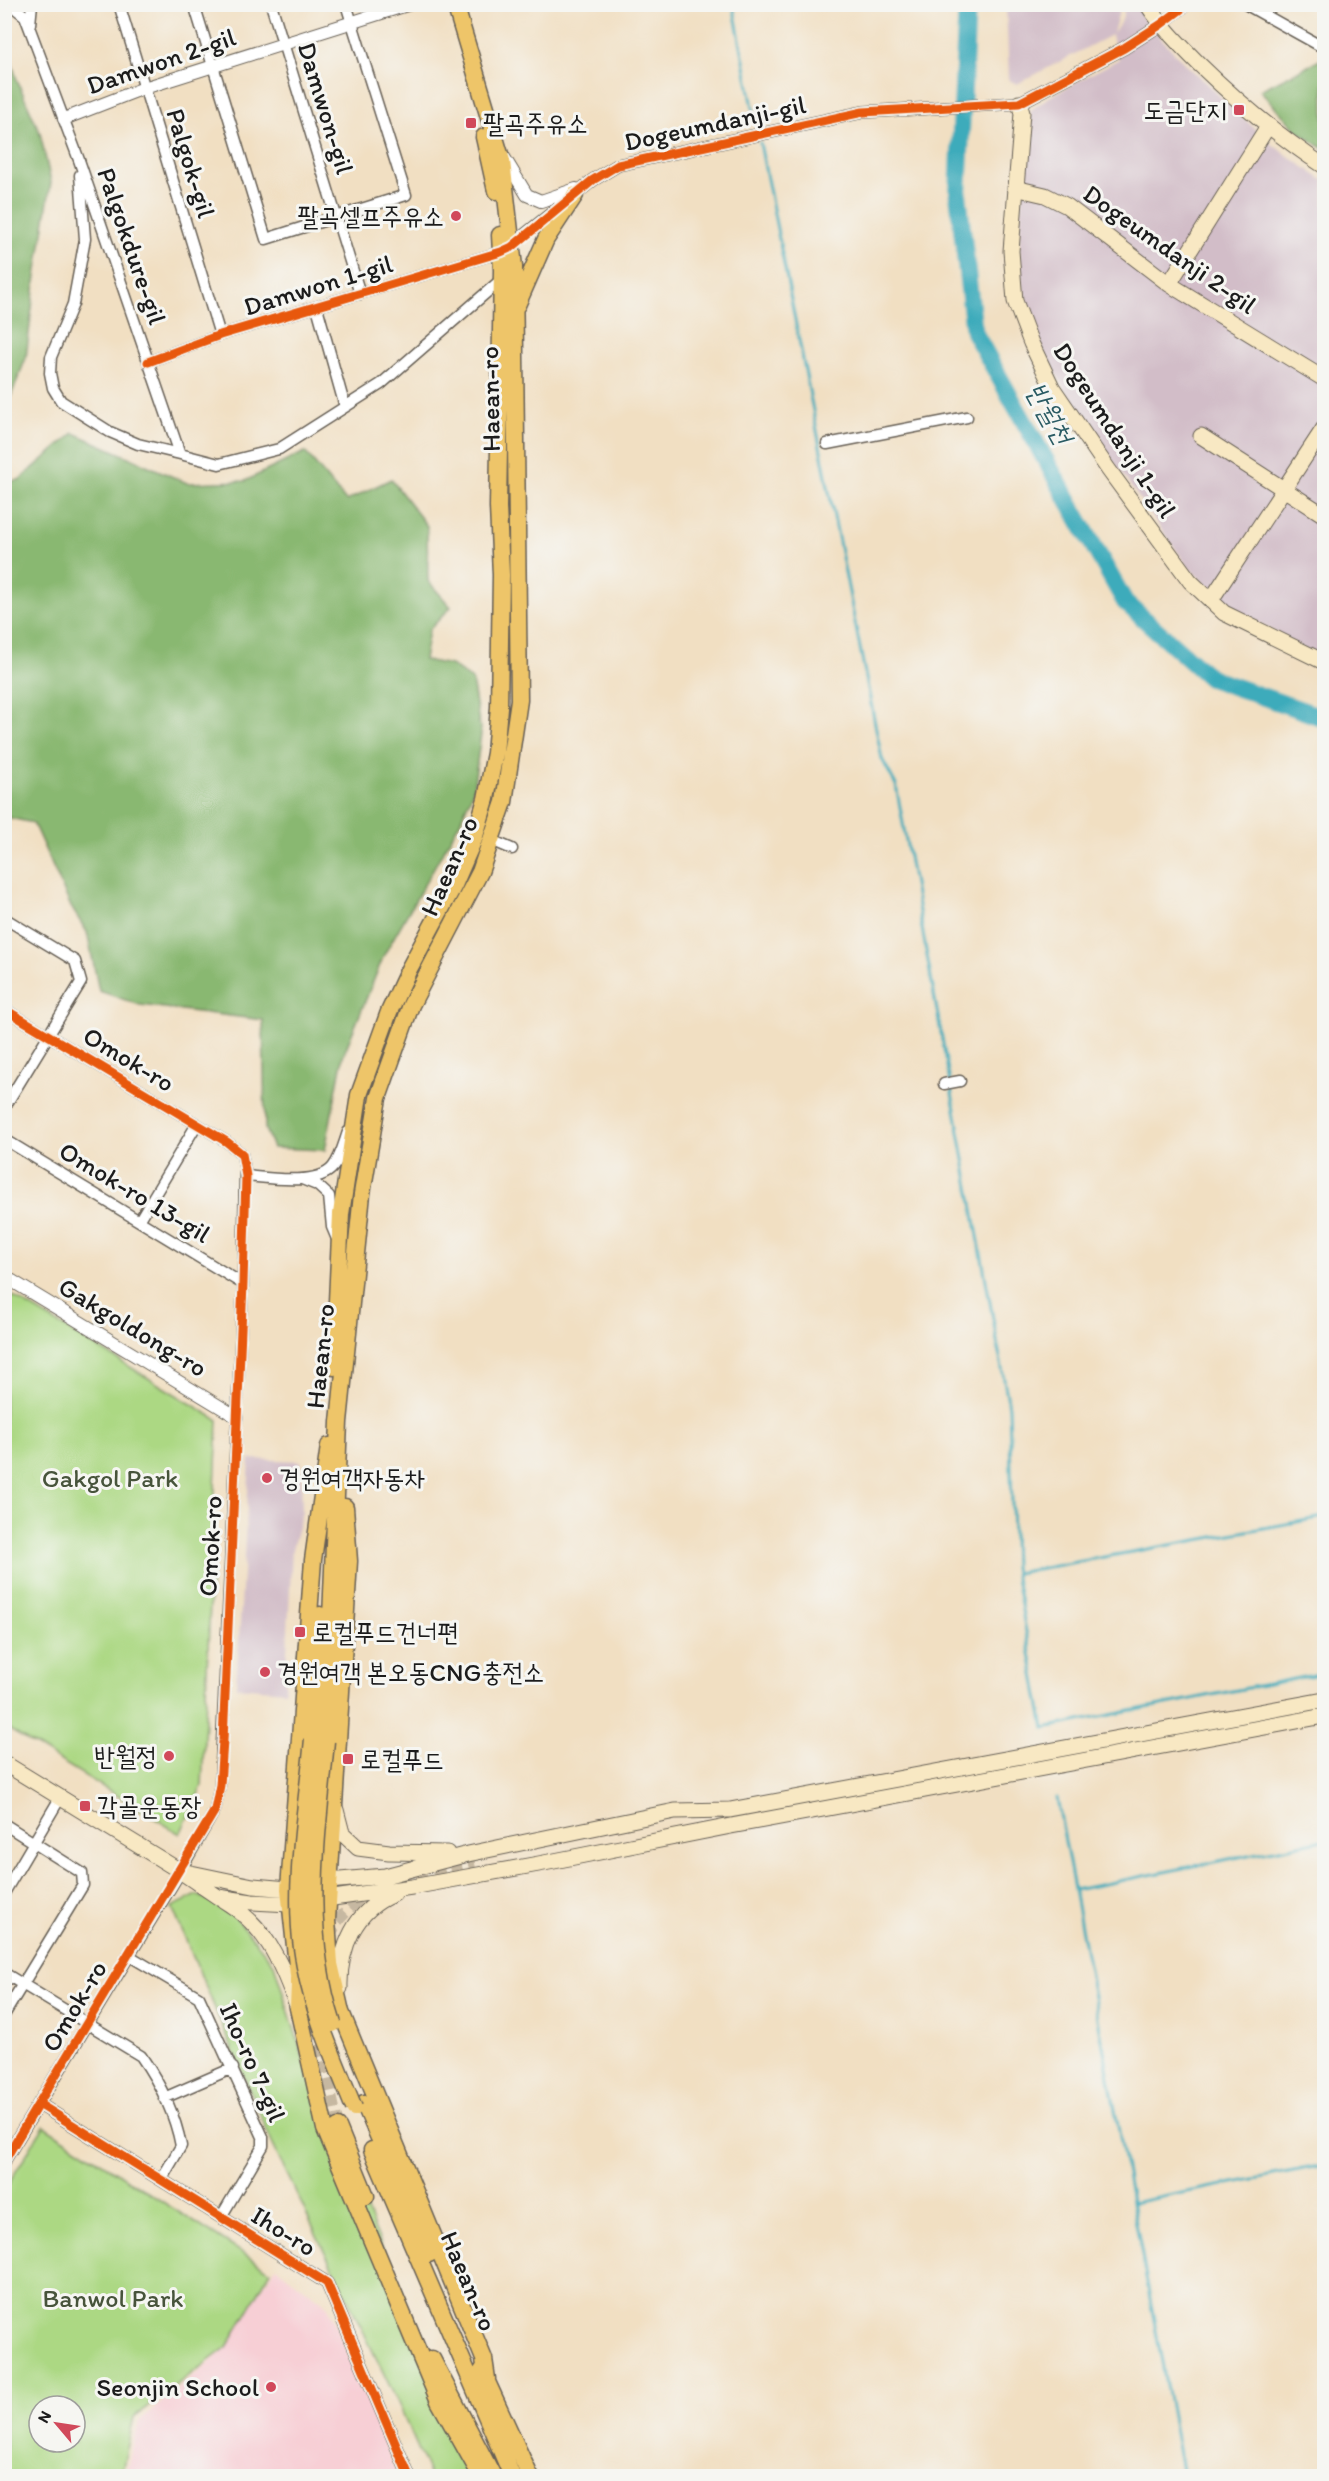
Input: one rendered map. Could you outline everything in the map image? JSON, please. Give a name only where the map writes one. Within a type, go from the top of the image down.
[{"type":"main road","name":"Haean-ro","points":[[443,4],[485,140],[507,250],[502,279],[498,507],[501,575],[499,707],[495,753],[486,799],[474,839],[454,885],[389,1012],[357,1104],[341,1214],[335,1425],[320,1740],[299,1906],[302,1948],[315,2004],[328,2045],[359,2106],[476,2361],[487,2379],[530,2476]]},
{"type":"main road","name":"Haean-ro","points":[[335,1425],[362,1194],[378,1098],[411,1005],[480,872],[504,802],[519,700],[519,522],[513,315],[502,161],[455,4]]},
{"type":"main road","points":[[1147,4],[1160,25],[1215,79],[1268,126],[1324,165]]},
{"type":"main road","name":"Dogeumdanji 1-gil","points":[[1012,104],[1022,113],[1011,251],[1015,301],[1031,343],[1052,387],[1190,582],[1224,613],[1324,662]]},
{"type":"main road","points":[[1169,285],[1268,126]]},
{"type":"main road","name":"Dogeumdanji 2-gil","points":[[1015,188],[1045,195],[1066,206],[1169,285],[1324,380]]},
{"type":"main road","points":[[513,315],[546,239],[575,195]]},
{"type":"main road","points":[[1210,600],[1324,428]]},
{"type":"main road","points":[[1202,436],[1324,515]]},
{"type":"main road","points":[[335,1425],[349,1561],[328,1889],[330,1964],[341,2012],[484,2359],[487,2379]]},
{"type":"main road","points":[[298,2008],[299,1984],[290,1896],[292,1851],[313,1560],[335,1425]]},
{"type":"main road","points":[[218,1897],[252,1902],[290,1896],[472,1858],[675,1811],[730,1810],[1324,1700]]},
{"type":"main road","points":[[328,1889],[412,1887],[1324,1716]]},
{"type":"main road","points":[[4,1763],[236,1907],[258,1929],[276,1952],[298,2008],[325,2129],[439,2401],[481,2476]]},
{"type":"main road","points":[[334,1803],[342,1833],[358,1848],[472,1858]]},
{"type":"main road","points":[[292,1851],[297,1870],[308,1877],[318,1874],[331,1854]]},
{"type":"main road","points":[[180,1871],[290,1896]]},
{"type":"main road","points":[[341,2012],[340,1965],[347,1943],[358,1921],[374,1903],[412,1887]]},
{"type":"main road","name":"Haean-ro","points":[[359,2106],[441,2314],[512,2476]]},
{"type":"main road","points":[[338,2127],[432,2359],[493,2476]]},
{"type":"street","name":"Palgokdure-gil","points":[[10,4],[25,16],[64,119],[180,454]]},
{"type":"street","points":[[29,28],[32,4]]},
{"type":"street","name":"Palgok-gil","points":[[119,4],[220,335]]},
{"type":"street","points":[[194,4],[266,239],[406,195],[346,4]]},
{"type":"street","name":"Damwon-gil","points":[[271,4],[360,294]]},
{"type":"street","name":"Damwon 2-gil","points":[[64,119],[144,88],[410,4]]},
{"type":"street","points":[[1012,104],[1124,48],[1188,4]]},
{"type":"street","points":[[1245,4],[1324,48]]},
{"type":"street","name":"Dogeumdanji-gil","points":[[507,250],[591,182],[618,165],[863,112],[1012,104]]},
{"type":"street","points":[[497,143],[527,195],[541,201],[591,182]]},
{"type":"street","points":[[79,160],[85,239],[73,304],[51,357],[50,373],[53,388],[61,401],[110,432],[138,444],[219,464],[279,449],[381,384],[502,279]]},
{"type":"street","name":"Damwon 1-gil","points":[[148,362],[220,335],[507,250]]},
{"type":"street","points":[[317,307],[345,406]]},
{"type":"street","points":[[827,444],[967,417]]},
{"type":"street","points":[[491,840],[512,849]]},
{"type":"street","name":"Omok-ro","points":[[4,918],[75,961],[81,982],[49,1035]]},
{"type":"street","name":"Omok-ro","points":[[4,1009],[242,1154],[246,1176],[220,1785],[215,1810],[4,2161]]},
{"type":"street","points":[[4,1108],[49,1035]]},
{"type":"street","points":[[944,1084],[960,1081]]},
{"type":"street","points":[[246,1176],[301,1179],[322,1175],[332,1169],[357,1104]]},
{"type":"street","points":[[139,1221],[196,1124]]},
{"type":"street","name":"Omok-ro 13-gil","points":[[4,1139],[243,1284]]},
{"type":"street","points":[[301,1179],[317,1185],[329,1196],[332,1227],[340,1246]]},
{"type":"street","name":"Gakgoldong-ro","points":[[4,1276],[237,1418]]},
{"type":"street","points":[[4,1893],[60,1798]]},
{"type":"street","points":[[4,1824],[82,1873],[83,1885],[4,2015]]},
{"type":"street","name":"Iho-ro 7-gil","points":[[128,1955],[199,1997],[263,2137],[263,2146],[221,2217]]},
{"type":"street","points":[[4,1973],[141,2056],[156,2078],[178,2131],[181,2146],[161,2180]]},
{"type":"street","points":[[164,2098],[233,2068]]},
{"type":"street","name":"Iho-ro","points":[[39,2104],[327,2283],[409,2476]]},
{"type":"shaded area","points":[[1006,5],[1121,5],[1113,33],[1122,20],[1125,5],[1138,5],[1161,38],[1179,58],[1270,143],[1324,181],[1324,661],[1227,604],[1189,568],[1081,417],[1038,343],[1022,285],[1019,246],[1025,154],[1031,110],[1051,96],[1119,59],[1111,35],[1017,84],[1009,80]]},
{"type":"shaded area","points":[[250,1459],[301,1461],[302,1512],[292,1549],[285,1691],[236,1687]]},
{"type":"shaded area","name":"Seonjin School","points":[[276,2267],[328,2306],[398,2476],[125,2476],[139,2421],[221,2353]]},
{"type":"green space","points":[[5,40],[17,80],[40,133],[51,182],[26,358],[5,411]]},
{"type":"green space","points":[[1324,58],[1324,149],[1296,130],[1260,90]]},
{"type":"green space","points":[[74,433],[187,483],[245,481],[305,452],[346,501],[391,479],[427,526],[428,581],[451,607],[429,630],[424,660],[451,665],[472,680],[481,734],[473,791],[460,822],[384,955],[343,1056],[325,1150],[273,1148],[265,1129],[263,1020],[140,1005],[99,991],[87,932],[71,907],[33,823],[5,817],[5,482],[19,480]]},
{"type":"green space","name":"Gakgol Park","points":[[4,1291],[218,1420],[202,1786],[180,1834],[5,1727]]},
{"type":"green space","points":[[197,1895],[230,1910],[274,1964],[304,2060],[478,2476],[430,2476],[399,2405],[272,2143],[172,1907]]},
{"type":"green space","name":"Banwol Park","points":[[44,2126],[271,2271],[227,2347],[134,2417],[121,2476],[5,2476],[5,2189]]},
{"type":"waterway","points":[[733,4],[756,123]]},
{"type":"waterway","name":"반월천","points":[[967,4],[958,194],[974,332],[1125,602],[1210,678],[1324,718]]},
{"type":"waterway","points":[[760,143],[882,759],[896,785],[1009,1407],[1014,1567],[1044,1728],[1324,1673]]},
{"type":"waterway","points":[[1016,1573],[1324,1517]]},
{"type":"waterway","points":[[1057,1798],[1183,2476]]},
{"type":"waterway","points":[[1074,1890],[1324,1840]]},
{"type":"waterway","points":[[1132,2203],[1324,2165]]},
{"type":"tunnel","points":[[415,1875],[475,1863]]},
{"type":"tunnel","points":[[328,1937],[339,1919],[364,1893]]},
{"type":"tunnel","points":[[316,2027],[338,2127]]},
{"type":"cycle path","points":[[148,362],[220,335],[501,252],[512,247],[593,180],[618,165],[863,112],[1019,103],[1124,48],[1188,4]]},
{"type":"cycle path","points":[[4,1009],[227,1142],[242,1154],[246,1176],[223,1741],[220,1785],[215,1810],[4,2161]]},
{"type":"cycle path","points":[[39,2104],[327,2283],[409,2476]]},
{"type":"place","name":"도금단지","points":[[1239,110]]},
{"type":"place","name":"팔곡주유소","points":[[471,123]]},
{"type":"place","name":"팔곡셀프주유소","points":[[456,216]]},
{"type":"place","name":"경원여객자동차","points":[[267,1478]]},
{"type":"place","name":"로컬푸드건너편","points":[[300,1632]]},
{"type":"place","name":"경원여객 본오동CNG충전소","points":[[265,1672]]},
{"type":"place","name":"반월정","points":[[169,1756]]},
{"type":"place","name":"로컬푸드","points":[[348,1759]]},
{"type":"place","name":"각골운동장","points":[[85,1806]]},
{"type":"place","name":"Seonjin School","points":[[271,2387]]}]
